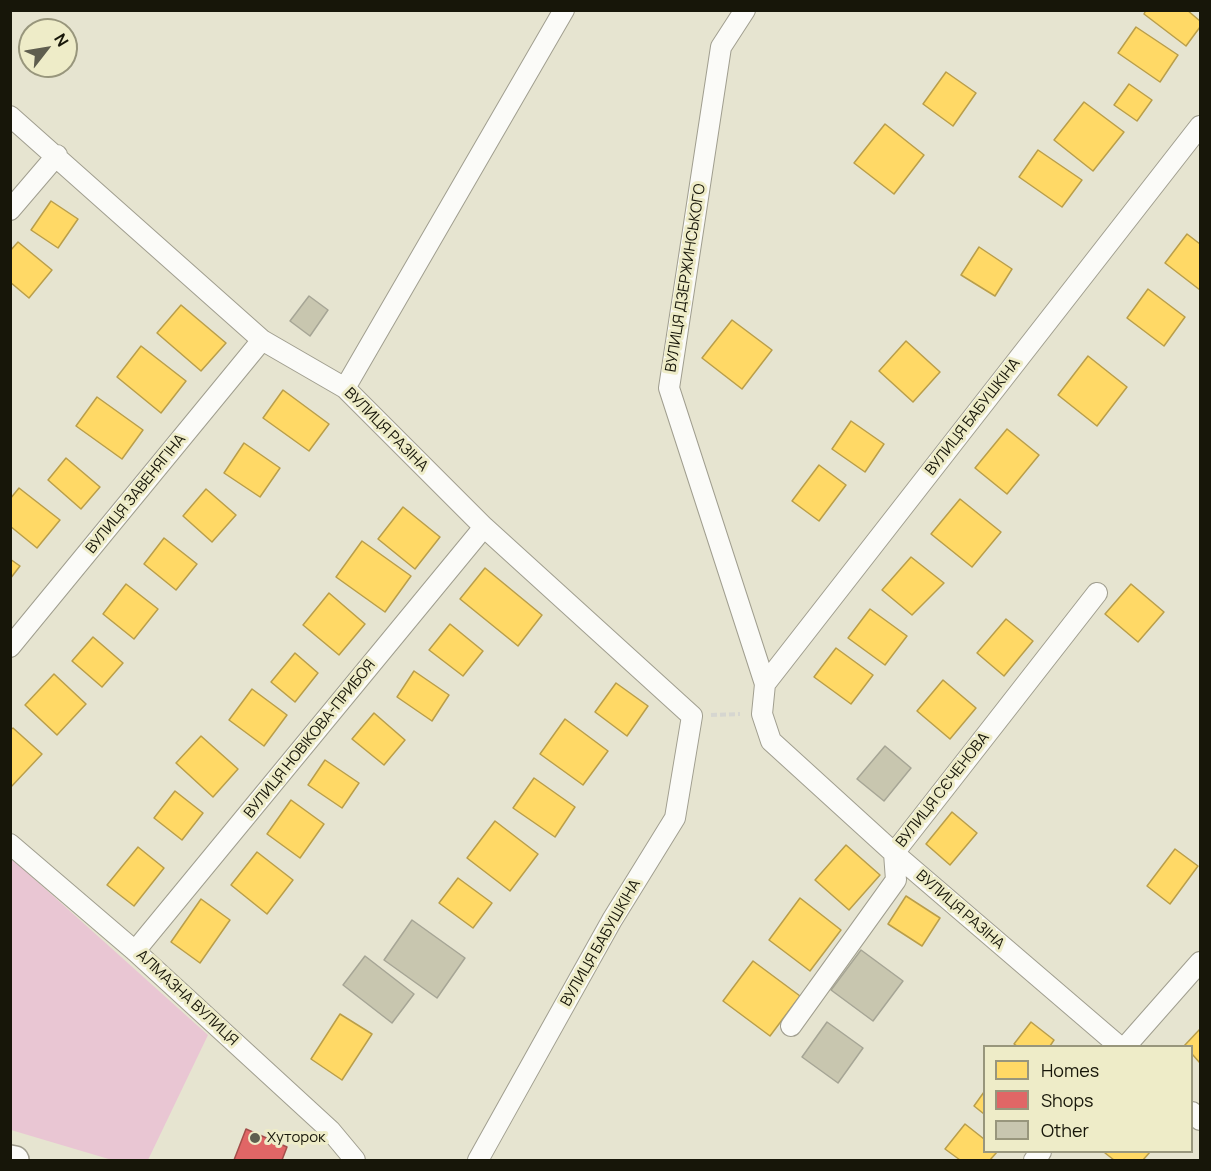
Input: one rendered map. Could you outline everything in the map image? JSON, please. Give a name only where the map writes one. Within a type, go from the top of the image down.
[{"type":"street","points":[[345,388],[564,10]]},
{"type":"street","name":"ВУЛИЦЯ ДЗЕРЖИНСЬКОГО","points":[[745,10],[721,46],[669,388],[765,684]]},
{"type":"street","name":"ВУЛИЦЯ РАЗІНА","points":[[10,116],[57,155],[262,340],[345,388],[484,527],[692,716]]},
{"type":"street","name":"ВУЛИЦЯ БАБУШКІНА","points":[[765,684],[1200,126]]},
{"type":"street","points":[[10,210],[57,155]]},
{"type":"street","name":"ВУЛИЦЯ ЗАВЕНЯГІНА","points":[[10,647],[262,340]]},
{"type":"street","name":"ВУЛИЦЯ НОВІКОВА-ПРИБОЯ","points":[[135,951],[484,527]]},
{"type":"street","name":"ВУЛИЦЯ СЄЧЕНОВА","points":[[791,1026],[896,880],[894,853],[1097,593]]},
{"type":"street","points":[[762,714],[765,684]]},
{"type":"street","name":"ВУЛИЦЯ РАЗІНА","points":[[762,714],[771,741],[894,853],[1117,1045]]},
{"type":"street","name":"ВУЛИЦЯ БАБУШКІНА","points":[[478,1161],[612,920],[675,819],[692,716]]},
{"type":"street","name":"АЛМАЗНА ВУЛИЦЯ","points":[[10,844],[135,951],[330,1130],[355,1161]]},
{"type":"street","points":[[1128,1045],[1200,962]]},
{"type":"path","points":[[692,716],[762,714]]},
{"type":"shaded area","points":[[11,858],[208,1035],[148,1160],[112,1160],[11,1130]]},
{"type":"building: Homes","points":[[1146,10],[1187,10],[1200,21],[1200,27],[1186,46],[1144,14]]},
{"type":"building: Homes","points":[[1136,27],[1178,55],[1160,82],[1118,53]]},
{"type":"building: Homes","points":[[946,72],[976,93],[953,126],[923,104]]},
{"type":"building: Homes","points":[[1129,84],[1152,100],[1137,121],[1114,105]]},
{"type":"building: Homes","points":[[1084,102],[1124,132],[1093,171],[1054,140]]},
{"type":"building: Homes","points":[[885,124],[924,155],[894,194],[854,163]]},
{"type":"building: Homes","points":[[1038,150],[1082,180],[1062,207],[1019,177]]},
{"type":"building: Homes","points":[[51,201],[78,219],[58,248],[31,230]]},
{"type":"building: Homes","points":[[1187,234],[1200,244],[1200,290],[1165,263]]},
{"type":"building: Homes","points":[[18,242],[52,270],[29,298],[10,282],[10,251]]},
{"type":"building: Homes","points":[[979,247],[1012,269],[995,296],[961,275]]},
{"type":"building: Homes","points":[[1148,289],[1185,317],[1164,346],[1127,318]]},
{"type":"building: Homes","points":[[181,305],[226,343],[201,371],[157,333]]},
{"type":"building: Homes","points":[[732,320],[772,350],[742,389],[702,358]]},
{"type":"building: Homes","points":[[906,341],[940,372],[913,402],[879,371]]},
{"type":"building: Homes","points":[[141,346],[186,381],[161,413],[117,377]]},
{"type":"building: Homes","points":[[1088,356],[1127,387],[1097,426],[1058,395]]},
{"type":"building: Homes","points":[[283,390],[329,424],[309,451],[263,418]]},
{"type":"building: Homes","points":[[97,397],[143,430],[122,459],[76,426]]},
{"type":"building: Homes","points":[[851,421],[884,444],[865,472],[832,449]]},
{"type":"building: Homes","points":[[1007,429],[1039,455],[1007,494],[975,468]]},
{"type":"building: Homes","points":[[244,443],[280,468],[260,497],[224,473]]},
{"type":"building: Homes","points":[[66,458],[100,487],[81,509],[48,480]]},
{"type":"building: Homes","points":[[819,465],[846,485],[819,521],[792,501]]},
{"type":"building: Homes","points":[[19,488],[60,520],[37,548],[10,526],[10,499]]},
{"type":"building: Homes","points":[[206,489],[236,515],[212,542],[183,516]]},
{"type":"building: Homes","points":[[960,499],[1001,532],[972,567],[931,534]]},
{"type":"building: Homes","points":[[403,507],[440,537],[415,569],[378,539]]},
{"type":"building: Homes","points":[[164,538],[197,564],[176,590],[144,564]]},
{"type":"building: Homes","points":[[362,541],[411,576],[385,612],[336,577]]},
{"type":"building: Homes","points":[[911,557],[944,583],[912,615],[882,590]]},
{"type":"building: Homes","points":[[10,559],[20,566],[10,579]]},
{"type":"building: Homes","points":[[485,568],[542,615],[518,646],[460,599]]},
{"type":"building: Homes","points":[[126,584],[158,609],[134,639],[103,614]]},
{"type":"building: Homes","points":[[1131,584],[1164,612],[1138,642],[1105,614]]},
{"type":"building: Homes","points":[[329,593],[365,624],[339,655],[303,625]]},
{"type":"building: Homes","points":[[870,609],[907,636],[885,665],[848,638]]},
{"type":"building: Homes","points":[[1006,619],[1033,641],[1004,676],[977,653]]},
{"type":"building: Homes","points":[[450,624],[483,651],[463,676],[429,650]]},
{"type":"building: Homes","points":[[93,637],[123,663],[102,687],[72,661]]},
{"type":"building: Homes","points":[[836,648],[873,675],[851,704],[814,677]]},
{"type":"building: Homes","points":[[295,653],[318,673],[295,702],[271,682]]},
{"type":"building: Homes","points":[[414,671],[449,695],[432,721],[397,697]]},
{"type":"building: Homes","points":[[54,674],[86,704],[57,735],[25,705]]},
{"type":"building: Homes","points":[[943,680],[976,708],[950,739],[917,711]]},
{"type":"building: Homes","points":[[616,683],[648,706],[627,736],[595,712]]},
{"type":"building: Homes","points":[[252,689],[287,715],[264,746],[229,720]]},
{"type":"building: Homes","points":[[374,713],[405,740],[384,765],[352,739]]},
{"type":"building: Homes","points":[[565,719],[608,751],[583,785],[540,754]]},
{"type":"building: Homes","points":[[13,728],[42,754],[10,788],[10,730]]},
{"type":"building: Homes","points":[[201,736],[238,769],[213,797],[176,763]]},
{"type":"building: Homes","points":[[325,760],[359,783],[342,808],[308,785]]},
{"type":"building: Homes","points":[[534,778],[575,807],[555,837],[513,808]]},
{"type":"building: Homes","points":[[175,791],[203,813],[182,840],[154,818]]},
{"type":"building: Homes","points":[[291,800],[324,824],[300,858],[267,834]]},
{"type":"building: Homes","points":[[952,812],[977,833],[950,865],[926,844]]},
{"type":"building: Homes","points":[[495,821],[538,854],[510,891],[467,858]]},
{"type":"building: Homes","points":[[846,845],[880,875],[849,910],[815,880]]},
{"type":"building: Homes","points":[[138,847],[164,868],[134,906],[107,885]]},
{"type":"building: Homes","points":[[1175,849],[1198,866],[1170,904],[1147,886]]},
{"type":"building: Homes","points":[[257,852],[293,880],[267,914],[231,885]]},
{"type":"building: Homes","points":[[458,878],[492,903],[473,928],[439,903]]},
{"type":"building: Homes","points":[[906,896],[940,918],[922,946],[888,924]]},
{"type":"building: Homes","points":[[800,898],[841,930],[810,971],[769,940]]},
{"type":"building: Homes","points":[[201,899],[230,920],[200,963],[171,942]]},
{"type":"building: Homes","points":[[753,961],[800,996],[770,1036],[723,1001]]},
{"type":"building: Homes","points":[[340,1014],[372,1034],[342,1080],[311,1059]]},
{"type":"building: Homes","points":[[1031,1022],[1054,1040],[1051,1045],[1014,1044]]},
{"type":"building: Homes","points":[[1200,1029],[1200,1063],[1193,1055],[1193,1045],[1185,1045]]},
{"type":"building: Homes","points":[[983,1093],[983,1113],[974,1106]]},
{"type":"building: Homes","points":[[965,1124],[983,1138],[983,1153],[996,1153],[990,1160],[960,1160],[945,1149]]},
{"type":"building: Homes","points":[[1105,1153],[1149,1153],[1143,1160],[1114,1160]]},
{"type":"building: Shops","name":"Хуторок","points":[[246,1129],[287,1147],[282,1160],[234,1160]]},
{"type":"building: Other","points":[[309,296],[328,310],[310,336],[290,321]]},
{"type":"building: Other","points":[[885,746],[911,768],[884,801],[857,779]]},
{"type":"building: Other","points":[[412,920],[465,958],[437,998],[384,960]]},
{"type":"building: Other","points":[[861,950],[903,981],[873,1021],[831,990]]},
{"type":"building: Other","points":[[365,956],[414,994],[392,1023],[343,985]]},
{"type":"building: Other","points":[[827,1022],[863,1048],[838,1083],[802,1057]]},
{"type":"place","name":"Хуторок","points":[[255,1138]]}]
